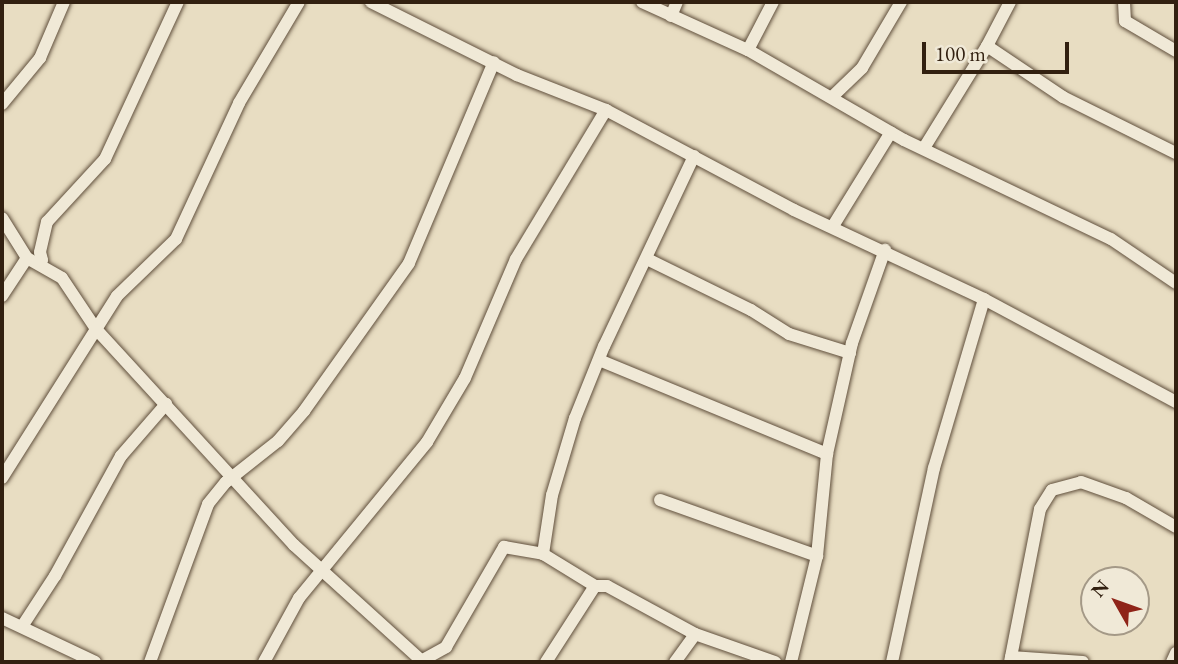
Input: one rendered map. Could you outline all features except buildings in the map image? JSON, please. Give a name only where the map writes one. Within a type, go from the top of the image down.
[{"type":"street","points":[[2,104],[40,58],[64,2]]},
{"type":"street","points":[[2,296],[33,260],[42,260],[40,252],[47,222],[105,159],[178,2]]},
{"type":"street","points":[[2,478],[117,296],[176,239],[239,103],[299,2]]},
{"type":"street","points":[[371,2],[494,62],[606,110],[832,226],[984,299],[1176,402]]},
{"type":"street","points":[[642,2],[748,50],[891,132],[1111,239],[1176,283]]},
{"type":"street","points":[[671,16],[677,2]]},
{"type":"street","points":[[748,50],[773,2]]},
{"type":"street","points":[[832,97],[862,68],[901,2]]},
{"type":"street","points":[[924,148],[988,46],[1010,2]]},
{"type":"street","points":[[1124,2],[1125,21],[1176,51]]},
{"type":"street","points":[[988,46],[1063,97],[1176,153]]},
{"type":"street","points":[[150,662],[208,504],[232,477],[264,455],[304,411],[409,262],[494,62]]},
{"type":"street","points":[[264,662],[320,571],[427,442],[466,378],[516,259],[606,110]]},
{"type":"street","points":[[832,226],[891,132]]},
{"type":"street","points":[[543,554],[552,495],[599,359],[694,156]]},
{"type":"street","points":[[2,218],[33,260],[62,278],[96,329],[320,571],[422,662],[446,647],[504,547],[543,554],[595,586],[607,586],[695,634],[775,662]]},
{"type":"street","points":[[791,662],[817,556],[827,454],[850,353],[885,250]]},
{"type":"street","points":[[647,259],[751,310],[789,334],[850,353]]},
{"type":"street","points":[[892,662],[934,468],[984,299]]},
{"type":"street","points":[[599,359],[827,454]]},
{"type":"street","points":[[23,625],[55,576],[121,456],[166,404]]},
{"type":"street","points":[[1083,662],[1010,659],[1040,509],[1052,490],[1081,482],[1126,498],[1176,527]]},
{"type":"street","points":[[660,500],[817,556]]},
{"type":"street","points":[[547,662],[595,586]]},
{"type":"street","points":[[2,618],[23,625],[96,662]]},
{"type":"street","points":[[675,662],[695,634]]},
{"type":"street","points":[[1172,662],[1176,653]]}]
